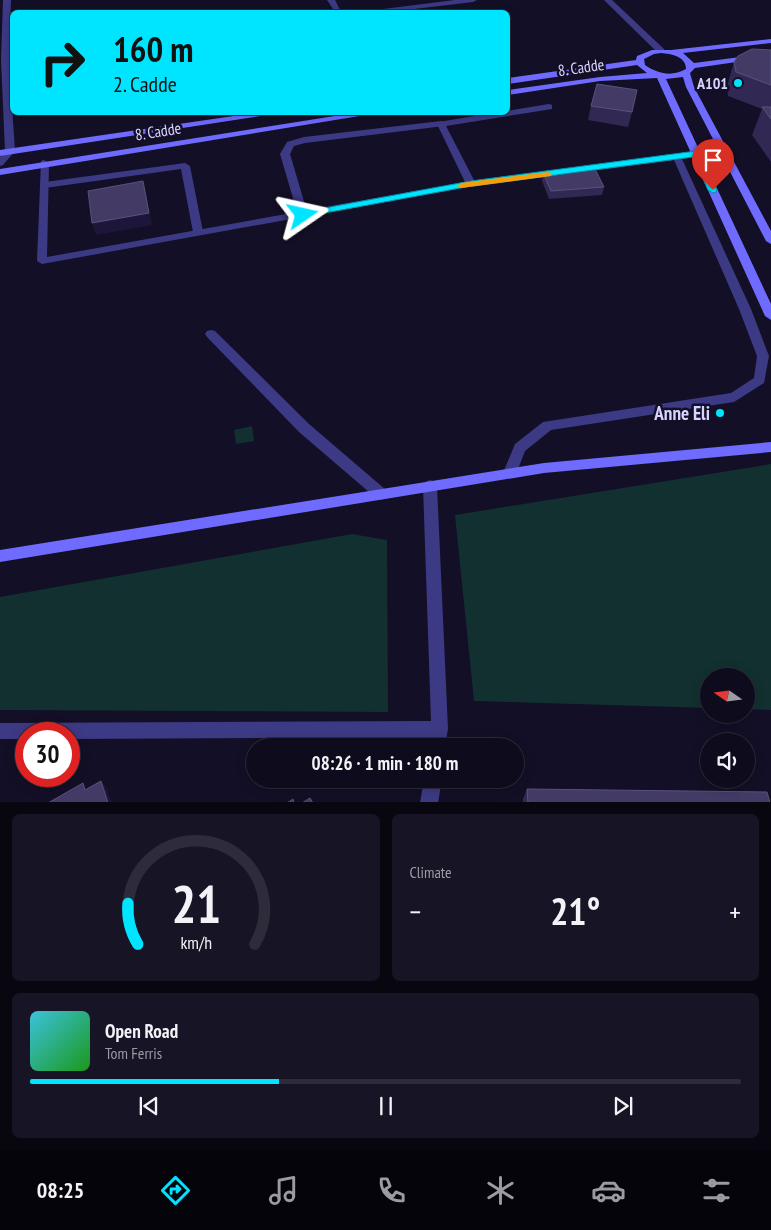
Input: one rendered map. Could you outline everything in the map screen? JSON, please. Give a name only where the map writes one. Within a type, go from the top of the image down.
[{"type":"street","points":[[0,162],[5,152],[2,61],[7,0]]},
{"type":"street","points":[[391,10],[473,0]]},
{"type":"street","points":[[608,0],[665,51],[682,56],[688,69],[690,87],[767,225],[771,242]]},
{"type":"street","points":[[665,51],[771,41]]},
{"type":"street","name":"8. Cadde","points":[[510,81],[639,62],[644,54],[665,51]]},
{"type":"street","points":[[688,69],[771,55]]},
{"type":"street","points":[[639,62],[646,70],[660,75],[771,316]]},
{"type":"street","name":"8. Cadde","points":[[510,93],[600,79],[660,75],[674,76],[688,69]]},
{"type":"street","points":[[510,113],[549,107]]},
{"type":"street","name":"8. Cadde","points":[[5,152],[262,115]]},
{"type":"street","name":"8. Cadde","points":[[0,172],[44,163],[360,115]]},
{"type":"street","points":[[303,215],[285,154],[290,144],[304,140],[441,124],[498,115]]},
{"type":"street","points":[[441,124],[471,184]]},
{"type":"street","points":[[44,163],[42,261],[471,184],[696,154]]},
{"type":"street","points":[[510,473],[520,448],[548,426],[734,397],[760,380],[763,356],[745,309],[677,157]]},
{"type":"street","points":[[45,185],[185,166],[198,232]]},
{"type":"street","points":[[211,334],[304,428],[381,494]]},
{"type":"street","points":[[0,556],[544,468],[771,447]]},
{"type":"street","points":[[430,486],[439,738]]},
{"type":"street","points":[[0,731],[440,729]]},
{"type":"street","points":[[429,802],[431,788]]},
{"type":"green space","points":[[252,426],[254,441],[236,444],[234,430]]},
{"type":"green space","points":[[771,464],[771,710],[755,709],[755,668],[700,668],[700,708],[474,701],[455,515]]},
{"type":"green space","points":[[352,534],[387,540],[388,712],[0,710],[0,597]]},
{"type":"building","points":[[752,49],[771,50],[771,85],[736,72],[734,62],[738,56]]},
{"type":"building","points":[[597,84],[637,90],[632,112],[591,106]]},
{"type":"building","points":[[762,107],[771,107],[771,119]]},
{"type":"building","points":[[595,169],[604,187],[551,191],[543,173]]},
{"type":"building","points":[[143,181],[149,213],[92,223],[88,191]]},
{"type":"building","points":[[101,781],[108,802],[50,802],[76,787],[80,787],[83,783],[85,790]]},
{"type":"building","points":[[527,789],[767,792],[770,802],[528,802]]},
{"type":"building","points":[[310,798],[312,802],[304,802]]},
{"type":"slow traffic","points":[[461,186],[548,174]]},
{"type":"place","name":"A101","points":[[738,83]]},
{"type":"place","name":"Anne Eli","points":[[720,413]]},
{"type":"route","points":[[303,215],[471,184],[696,154],[713,190]]}]
